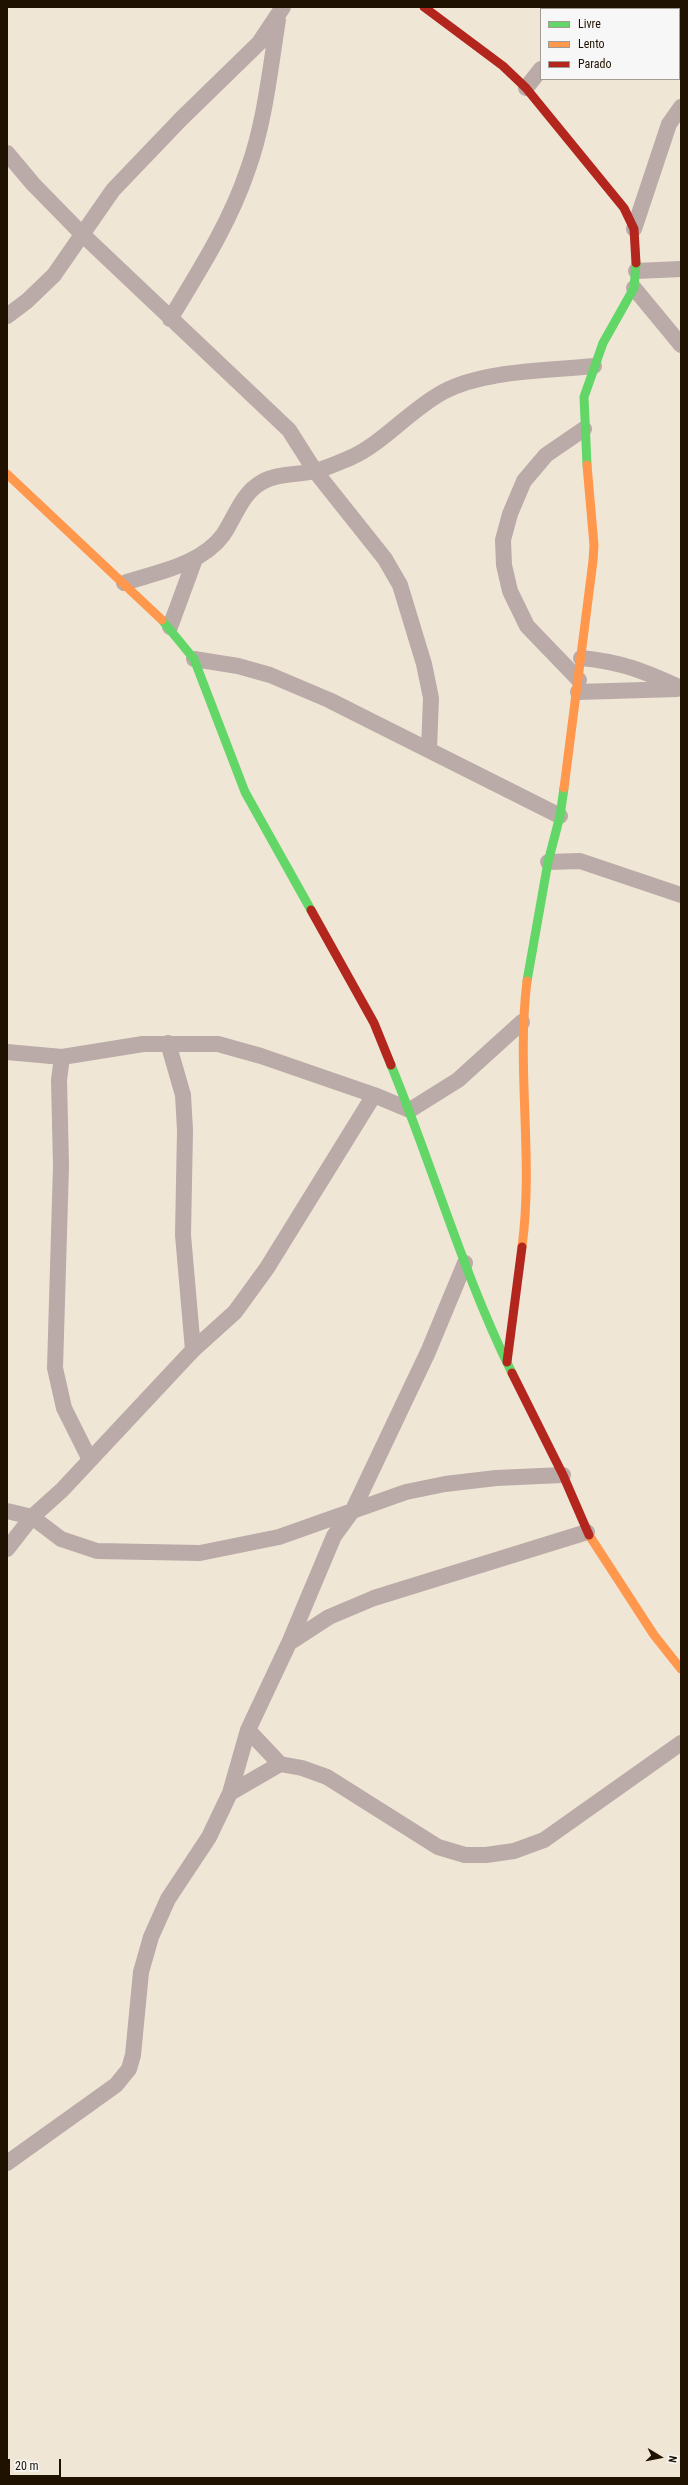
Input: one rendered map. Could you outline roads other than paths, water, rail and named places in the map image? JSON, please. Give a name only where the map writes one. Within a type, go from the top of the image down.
[{"type":"street","points":[[424,7],[503,66],[526,88],[624,208],[634,229]]},
{"type":"street","points":[[7,316],[27,301],[54,275],[112,190],[181,119],[259,43],[281,11]]},
{"type":"street","points":[[170,319],[211,251],[236,201],[249,167],[265,100],[281,11]]},
{"type":"street","points":[[526,88],[540,70]]},
{"type":"street","points":[[506,1362],[527,1209],[522,1022],[530,958],[548,862],[560,816],[579,686],[594,545],[584,429],[584,397],[603,343],[634,288],[636,271],[634,229],[668,124],[681,107]]},
{"type":"street","points":[[7,153],[33,184],[82,234],[170,319],[289,430],[315,471],[367,536],[400,585],[424,664],[431,698],[429,749]]},
{"type":"street","points":[[636,271],[681,269]]},
{"type":"street","points":[[634,288],[681,345]]},
{"type":"street","points":[[124,584],[195,559],[222,536],[248,492],[263,482],[281,476],[315,471],[366,449],[414,410],[462,383],[510,374],[594,366]]},
{"type":"street","points":[[584,429],[546,455],[524,481],[510,514],[503,540],[504,565],[510,590],[527,626],[579,686],[681,688]]},
{"type":"street","points":[[7,474],[170,628],[194,659],[245,792],[374,1023],[410,1110],[465,1263],[506,1362],[563,1475],[587,1532],[654,1635],[681,1669]]},
{"type":"street","points":[[170,628],[195,559]]},
{"type":"street","points":[[581,658],[606,660],[635,667],[681,688]]},
{"type":"street","points":[[194,659],[238,666],[270,675],[329,700],[560,816]]},
{"type":"street","points":[[548,862],[580,861],[681,895]]},
{"type":"street","points":[[410,1110],[458,1080],[522,1022]]},
{"type":"street","points":[[7,1052],[62,1057],[117,1046],[168,1043],[218,1044],[261,1056],[374,1095],[410,1110]]},
{"type":"street","points":[[168,1043],[183,1095],[185,1130],[183,1235],[193,1350]]},
{"type":"street","points":[[62,1057],[59,1080],[61,1166],[56,1368],[64,1408],[90,1460]]},
{"type":"street","points":[[8,1542],[90,1460],[193,1350],[235,1312],[267,1268],[374,1095]]},
{"type":"street","points":[[7,2163],[116,2085],[129,2069],[133,2055],[141,1972],[151,1937],[168,1899],[209,1837],[230,1793],[248,1730],[289,1643],[334,1536],[353,1510],[428,1352],[465,1263]]},
{"type":"street","points":[[7,1511],[32,1517],[61,1540],[97,1551],[200,1553],[278,1537],[406,1492],[445,1484],[496,1478],[563,1475]]},
{"type":"street","points":[[289,1643],[329,1617],[374,1598],[587,1532]]},
{"type":"street","points":[[248,1730],[280,1764],[302,1768],[327,1776],[438,1847],[465,1856],[514,1851],[544,1840],[681,1743]]},
{"type":"street","points":[[230,1793],[280,1764]]}]
